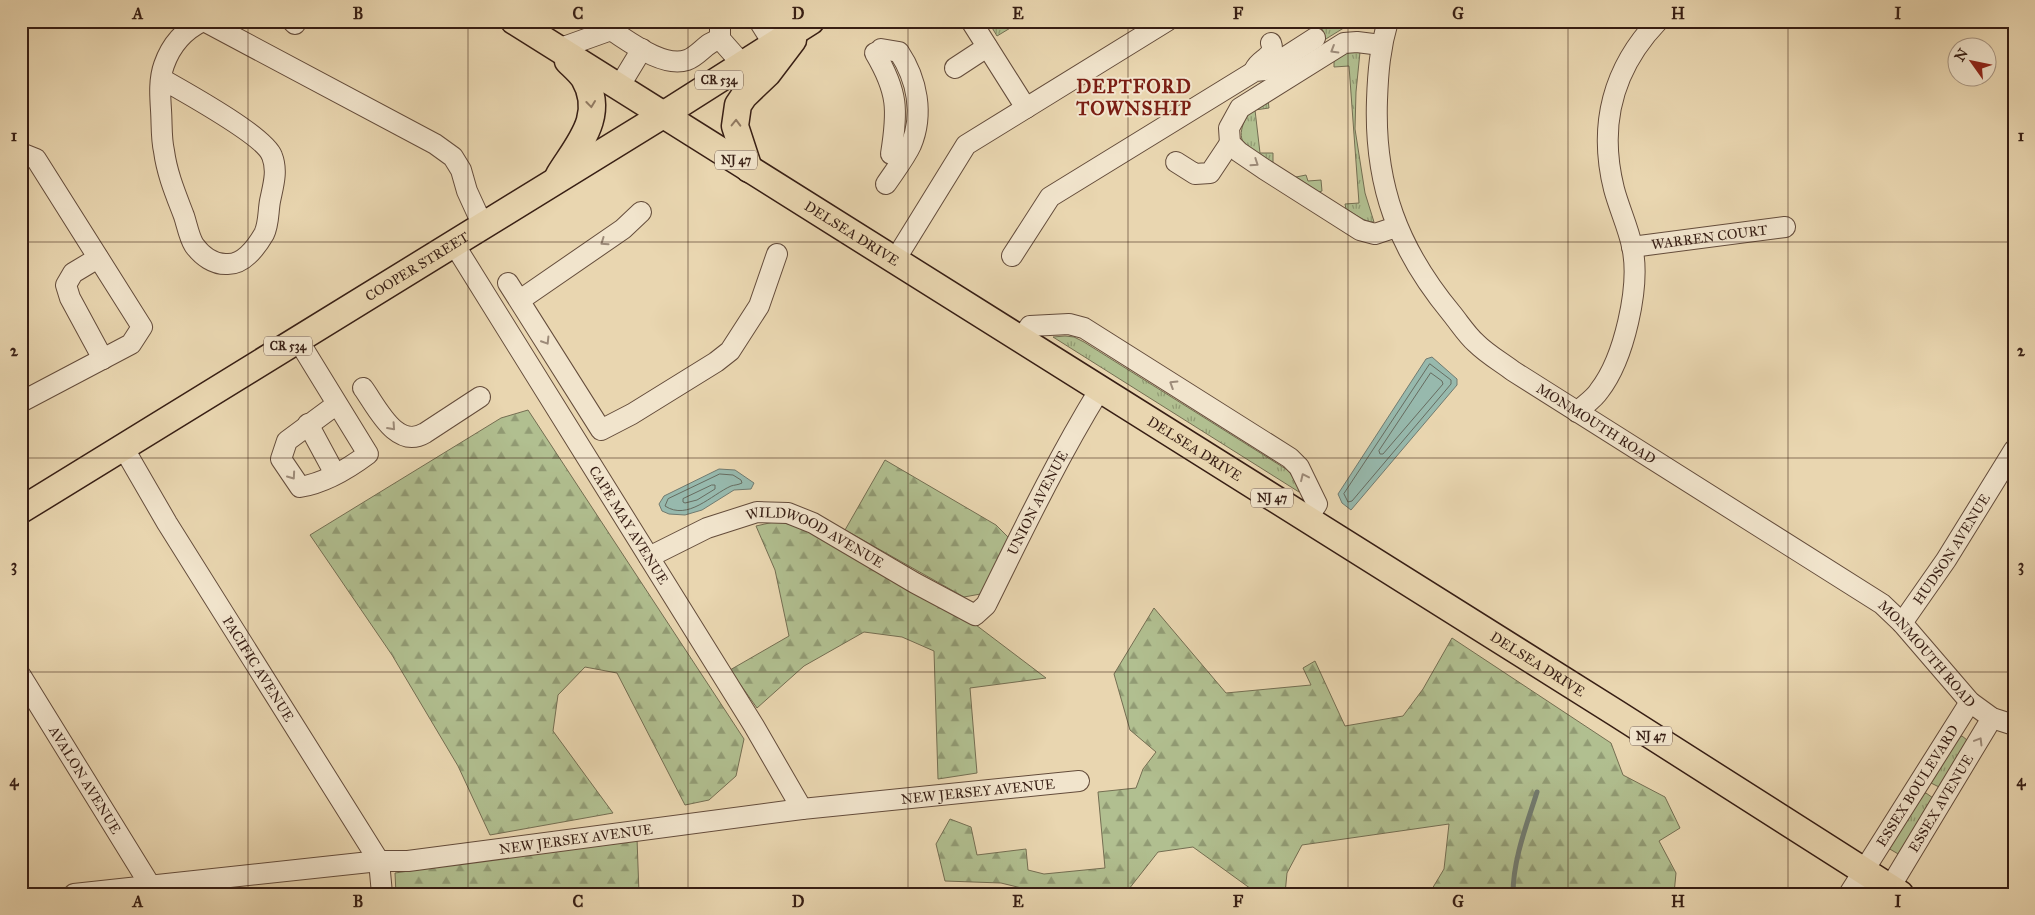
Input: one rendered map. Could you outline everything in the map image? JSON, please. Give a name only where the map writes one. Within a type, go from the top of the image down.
[{"type":"main road","name":"DELSEA DRIVE","points":[[514,21],[1616,713],[1863,870],[1892,892]]},
{"type":"main road","name":"COOPER STREET","points":[[21,510],[555,182],[808,23]]},
{"type":"main road","points":[[749,169],[735,126],[738,105],[744,96],[768,73],[808,23]]},
{"type":"main road","points":[[555,182],[587,133],[593,115],[591,98],[584,78],[558,49]]},
{"type":"street","points":[[162,79],[218,111],[260,142],[272,154],[276,170],[268,213],[268,227],[256,248],[240,261],[230,265],[217,263],[205,257],[194,244],[169,174],[163,150],[160,91],[164,66],[174,44],[191,26],[203,21],[435,144],[452,157],[461,170],[467,191],[483,226]]},
{"type":"street","points":[[292,21],[295,24],[297,21]]},
{"type":"street","points":[[759,21],[774,45]]},
{"type":"street","points":[[971,21],[1026,108]]},
{"type":"street","points":[[895,260],[966,146],[1167,21]]},
{"type":"street","name":"MONMOUTH ROAD","points":[[1388,21],[1381,45],[1376,127],[1380,168],[1396,227],[1417,267],[1436,296],[1476,343],[1512,372],[1882,604],[1902,623],[1970,702],[1992,718],[2014,725]]},
{"type":"street","points":[[1577,412],[1599,392],[1616,362],[1628,322],[1636,275],[1632,247],[1614,188],[1607,145],[1610,104],[1625,67],[1642,38],[1658,21]]},
{"type":"street","points":[[558,49],[611,26],[655,57],[687,60],[712,40],[720,30],[743,65]]},
{"type":"street","points":[[1012,256],[1050,197],[1255,70],[1265,70],[1314,38]]},
{"type":"street","points":[[1176,162],[1195,174],[1210,173],[1230,143],[1229,128],[1240,108],[1344,44],[1357,42],[1381,45]]},
{"type":"street","points":[[1255,70],[1258,63],[1272,52],[1271,43]]},
{"type":"street","points":[[955,68],[987,47]]},
{"type":"street","points":[[619,87],[642,49]]},
{"type":"street","points":[[875,53],[888,76],[896,107],[891,154],[881,181],[911,145],[916,123],[915,82],[899,52],[881,49],[894,66],[901,82],[904,99],[903,133],[891,154]]},
{"type":"street","points":[[1230,143],[1239,152],[1264,169],[1360,230],[1375,234],[1396,227]]},
{"type":"street","points":[[21,153],[36,159],[142,328],[131,344],[21,402]]},
{"type":"street","points":[[520,300],[623,229],[641,212]]},
{"type":"street","name":"WARREN COURT","points":[[1632,247],[1785,227]]},
{"type":"street","name":"CAPE MAY AVENUE","points":[[454,244],[649,557],[802,808]]},
{"type":"street","points":[[508,283],[601,430],[632,414],[716,362],[730,351],[759,306],[778,254]]},
{"type":"street","points":[[98,258],[73,273],[66,285],[70,298],[103,359]]},
{"type":"street","points":[[1021,340],[1030,326],[1069,324],[1084,328],[1290,458],[1299,467],[1317,504],[1306,520]]},
{"type":"street","points":[[298,340],[368,454],[352,466],[314,485],[300,487],[281,459],[287,440],[337,404]]},
{"type":"street","points":[[363,388],[393,429],[411,438],[420,437],[480,397]]},
{"type":"street","name":"UNION AVENUE","points":[[975,614],[986,605],[1045,484],[1100,389]]},
{"type":"street","points":[[308,424],[335,474]]},
{"type":"street","name":"PACIFIC AVENUE","points":[[123,447],[167,523],[379,861],[382,894]]},
{"type":"street","name":"HUDSON AVENUE","points":[[1902,623],[1946,560],[2014,450]]},
{"type":"street","name":"WILDWOOD AVENUE","points":[[649,557],[707,528],[757,512],[788,513],[813,523],[915,583],[975,614]]},
{"type":"street","name":"AVALON AVENUE","points":[[21,676],[150,885]]},
{"type":"street","name":"ESSEX BOULEVARD","points":[[1850,894],[1863,870],[1970,702]]},
{"type":"street","name":"ESSEX AVENUE","points":[[1892,892],[1944,798],[1992,718]]},
{"type":"street","name":"NEW JERSEY AVENUE","points":[[74,894],[379,861],[408,862],[802,808],[1079,781]]},
{"type":"street","points":[[1919,783],[1944,798]]},
{"type":"green space","points":[[988,21],[1022,21],[997,36]]},
{"type":"green space","points":[[1334,21],[1355,21],[1321,42],[1322,29]]},
{"type":"green space","points":[[1350,50],[1360,52],[1355,129],[1365,193],[1374,222],[1363,219],[1346,209],[1345,204],[1359,203],[1349,66],[1334,67],[1334,61]]},
{"type":"green space","points":[[1268,100],[1269,108],[1255,110],[1260,153],[1273,153],[1273,162],[1271,163],[1243,143],[1241,133],[1244,122],[1250,112]]},
{"type":"green space","points":[[1306,175],[1308,181],[1321,180],[1322,191],[1319,192],[1296,177]]},
{"type":"green space","points":[[1053,337],[1074,337],[1084,342],[1289,471],[1297,484],[1299,492]]},
{"type":"green space","points":[[528,410],[744,739],[736,776],[709,800],[685,805],[617,673],[585,667],[558,695],[553,731],[613,813],[490,835],[458,766],[392,655],[310,535],[501,418]]},
{"type":"green space","points":[[885,460],[996,525],[1012,541],[986,593],[964,597],[845,530]]},
{"type":"green space","points":[[778,521],[808,530],[890,574],[976,625],[1046,678],[970,688],[977,773],[938,779],[934,651],[902,637],[864,632],[804,666],[757,708],[730,670],[789,636],[775,570],[756,526]]},
{"type":"green space","points":[[1154,608],[1226,693],[1311,685],[1303,668],[1315,661],[1345,726],[1403,716],[1423,689],[1452,638],[1611,743],[1623,775],[1665,797],[1680,828],[1659,841],[1676,873],[1674,894],[1429,894],[1444,869],[1449,824],[1302,845],[1287,873],[1285,894],[1258,894],[1193,847],[1158,852],[1125,894],[1046,894],[1001,883],[945,881],[936,844],[950,819],[971,827],[977,855],[1026,849],[1028,870],[1044,874],[1105,868],[1098,792],[1136,788],[1143,769],[1156,752],[1130,730],[1114,674]]},
{"type":"green space","points":[[1962,736],[1967,740],[1941,788],[1931,783],[1958,738]]},
{"type":"green space","points":[[1926,793],[1933,798],[1900,855],[1888,848],[1921,795]]},
{"type":"green space","points":[[637,838],[639,894],[396,894],[395,873]]},
{"type":"water","points":[[1432,357],[1457,379],[1457,385],[1351,510],[1342,503],[1338,494],[1426,359]]},
{"type":"water","points":[[719,469],[735,470],[754,483],[751,489],[734,490],[702,510],[685,515],[669,514],[662,511],[659,504],[664,496]]},
{"type":"waterway","points":[[1513,894],[1518,855],[1537,792]]},
{"type":"district","name":"DEPTFORD TOWNSHIP","points":[[1134,97]]}]
